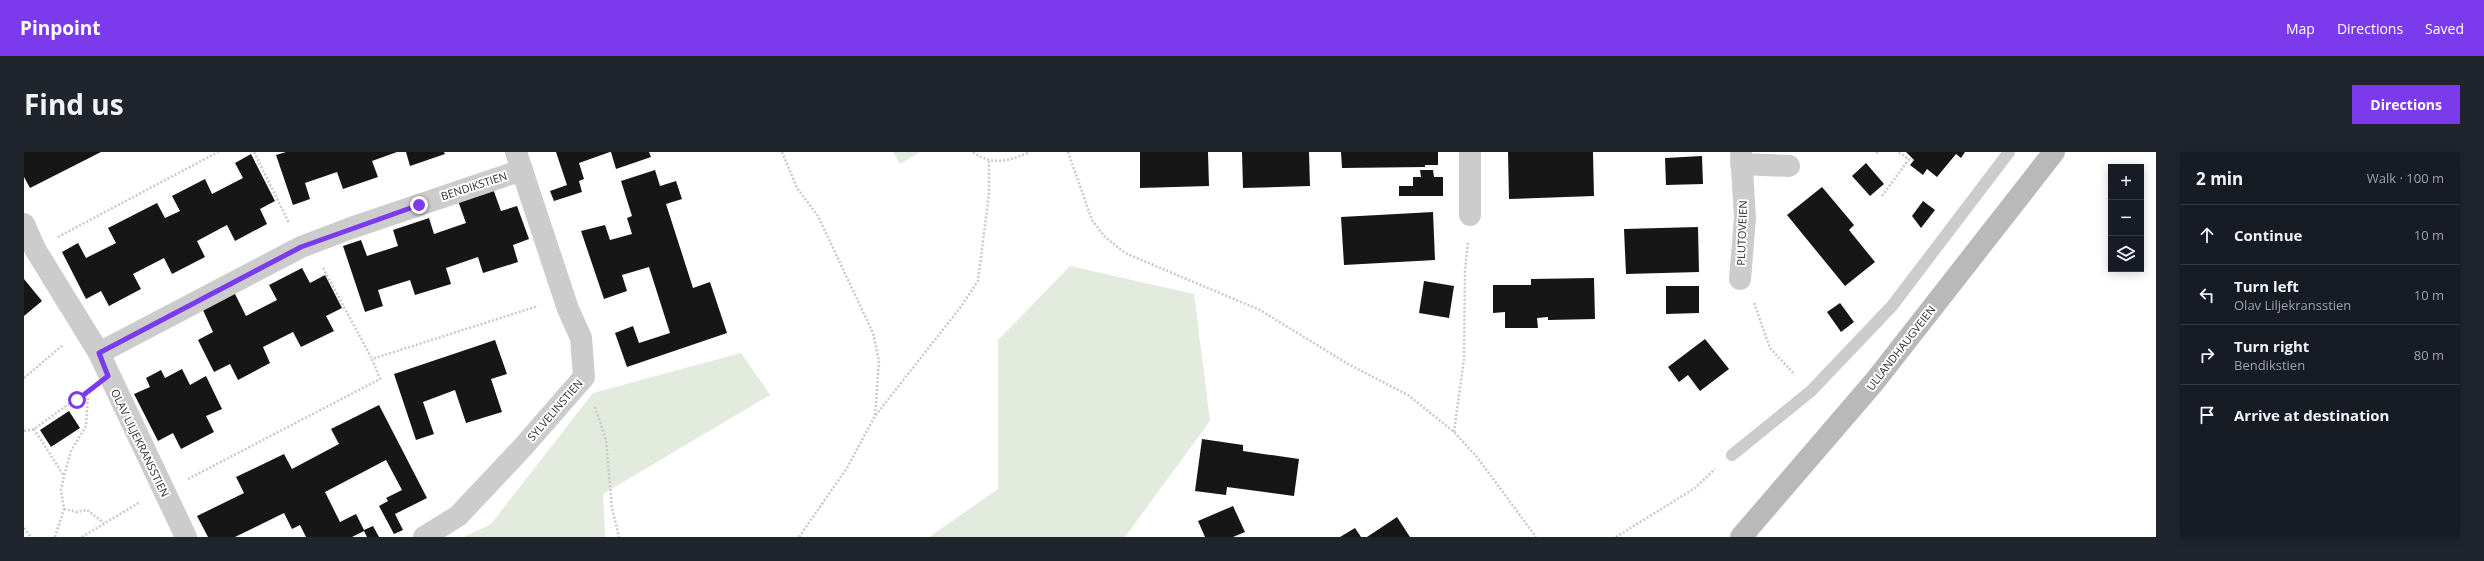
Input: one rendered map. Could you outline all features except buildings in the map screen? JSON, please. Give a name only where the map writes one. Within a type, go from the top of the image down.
[{"type":"main road","name":"ULLANDHAUGVEIEN","points":[[1741,537],[1876,382],[2054,152]]},
{"type":"street","points":[[1470,152],[1470,215]]},
{"type":"street","name":"PLUTOVEIEN","points":[[1740,279],[1745,218],[1741,158],[1789,166]]},
{"type":"street","name":"BENDIKSTIEN","points":[[99,353],[306,245],[519,161]]},
{"type":"street","name":"SYLVELINSTIEN","points":[[424,537],[458,516],[584,377],[582,338],[568,309],[519,161]]},
{"type":"street","name":"OLAV LILJEKRANSSTIEN","points":[[27,234],[99,353],[186,537]]},
{"type":"lane","points":[[1732,455],[1811,391],[1892,306],[2009,152]]},
{"type":"path","points":[[27,234],[218,152]]},
{"type":"path","points":[[82,537],[162,488],[206,470],[380,379],[372,359],[254,152]]},
{"type":"path","points":[[782,152],[797,188],[818,216],[873,333],[879,361],[875,416]]},
{"type":"path","points":[[973,152],[989,161],[1012,160],[1030,152]]},
{"type":"path","points":[[1068,152],[1092,220],[1105,237],[1125,253],[1260,310],[1348,364],[1408,395],[1454,432],[1477,457],[1536,537]]},
{"type":"path","points":[[1882,196],[1910,159],[1898,152]]},
{"type":"path","points":[[799,537],[847,468],[875,416],[960,308],[978,281],[989,193],[989,161]]},
{"type":"path","points":[[1454,432],[1464,359],[1465,271],[1470,215]]},
{"type":"path","points":[[1740,279],[1756,306],[1770,348],[1811,391]]},
{"type":"path","points":[[372,359],[541,305],[560,282]]},
{"type":"path","points":[[24,378],[84,327]]},
{"type":"path","points":[[584,377],[606,440],[612,508],[619,537]]},
{"type":"path","points":[[24,431],[34,429],[89,390],[86,426],[71,452],[64,476],[61,490],[64,509],[55,537]]},
{"type":"path","points":[[34,429],[64,476]]},
{"type":"path","points":[[1616,537],[1695,488],[1732,455]]},
{"type":"path","points":[[64,509],[77,512],[87,510],[104,523]]},
{"type":"path","points":[[24,528],[31,537]]},
{"type":"shaded area","points":[[893,152],[920,152],[900,164]]},
{"type":"shaded area","points":[[1070,266],[1194,294],[1210,421],[1125,537],[929,537],[998,489],[998,340]]},
{"type":"shaded area","points":[[741,353],[770,395],[603,494],[605,537],[464,537],[491,524],[593,393]]},
{"type":"route","points":[[77,400],[108,376],[99,353],[202,301],[301,247],[419,205]]}]
